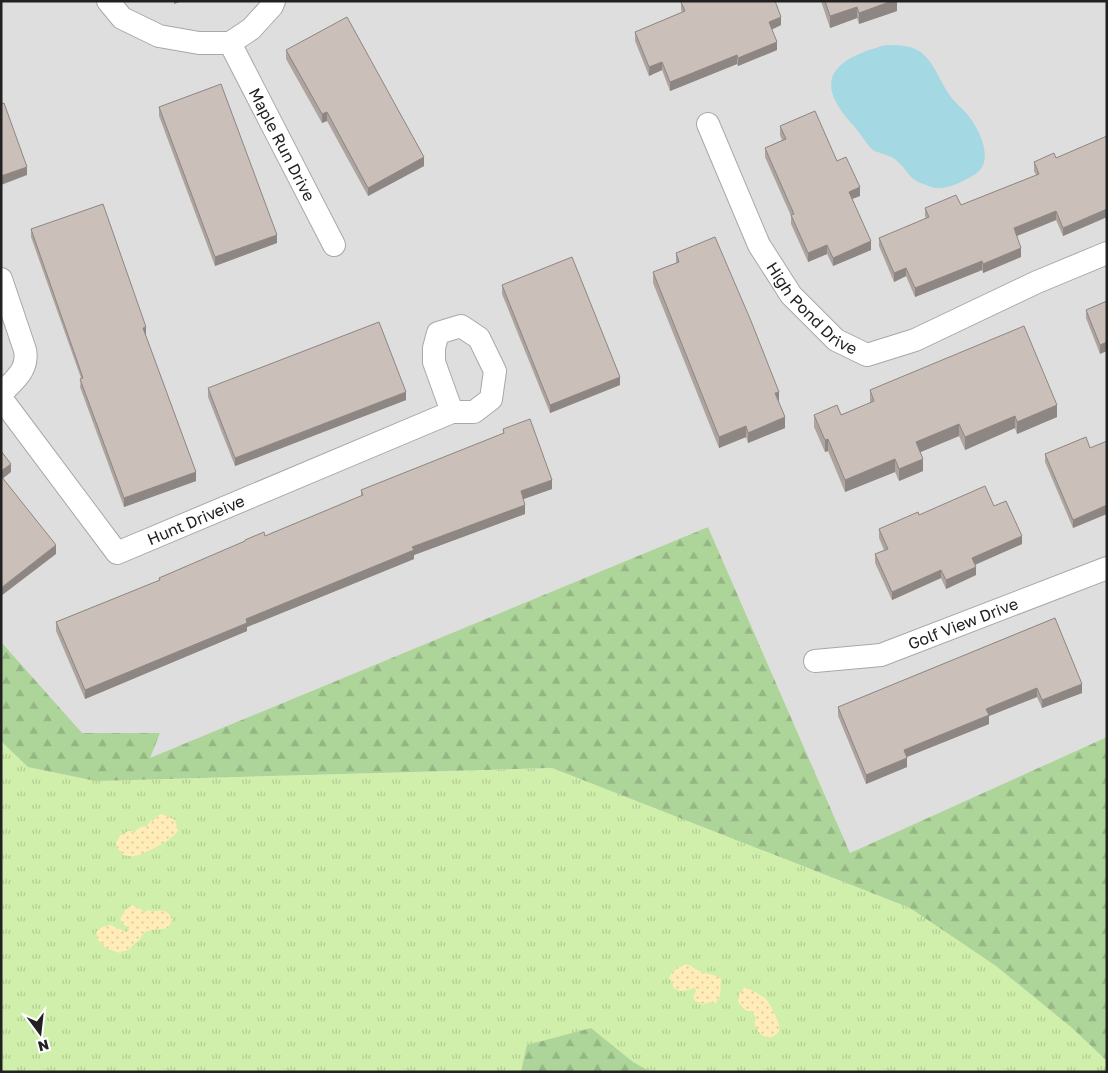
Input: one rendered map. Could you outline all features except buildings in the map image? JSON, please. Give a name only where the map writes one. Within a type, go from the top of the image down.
[{"type":"street","points":[[108,1],[122,18],[159,36],[199,43],[230,43],[251,29],[272,6],[274,1]]},
{"type":"street","name":"Maple Run Drive","points":[[230,43],[334,245]]},
{"type":"street","name":"High Pond Drive","points":[[708,124],[759,245],[790,295],[836,340],[867,355],[915,340],[1037,282],[1107,253]]},
{"type":"street","points":[[1,279],[27,360],[21,372],[1,396]]},
{"type":"street","name":"Hunt Driveive","points":[[1,396],[117,553],[452,412]]},
{"type":"street","name":"Golf View Drive","points":[[815,661],[881,655],[1107,568]]},
{"type":"shaded area","points":[[1,1],[1107,1],[1107,737],[850,853],[708,527],[96,781],[1,671]]},
{"type":"green space","points":[[708,527],[850,853],[1107,737],[1107,1061],[1072,1028],[996,966],[910,908],[552,768],[96,781],[28,767],[1,741],[1,642],[82,733],[160,733],[150,758]]},
{"type":"green space","points":[[1,677],[96,781],[552,768],[910,908],[995,965],[1072,1028],[1107,1061],[1107,1072],[1,1072]]},
{"type":"green space","points":[[591,1028],[633,1062],[651,1072],[521,1072],[527,1045]]},
{"type":"sand","points":[[162,814],[175,820],[178,831],[175,835],[139,855],[122,855],[116,843],[121,834],[132,831],[133,835],[138,828],[147,826],[151,820],[153,821]]},
{"type":"sand","points":[[132,905],[142,910],[143,914],[148,910],[153,912],[165,911],[172,920],[168,928],[144,933],[130,949],[120,953],[105,948],[103,943],[98,941],[96,932],[102,927],[110,925],[127,932],[128,928],[120,919],[126,909]]},
{"type":"sand","points":[[686,964],[721,979],[720,996],[716,1003],[709,1002],[702,1005],[693,998],[696,991],[695,988],[680,991],[673,987],[673,983],[669,978],[676,969]]},
{"type":"sand","points":[[745,987],[766,999],[779,1024],[777,1034],[770,1038],[760,1034],[755,1024],[756,1017],[751,1011],[746,1011],[738,1002],[739,994]]},
{"type":"water","points":[[886,45],[899,45],[911,48],[924,55],[953,100],[967,114],[977,128],[984,146],[985,156],[984,164],[972,176],[960,183],[941,188],[920,183],[912,178],[895,159],[873,150],[841,110],[833,96],[831,84],[834,74],[841,65],[853,57]]}]
